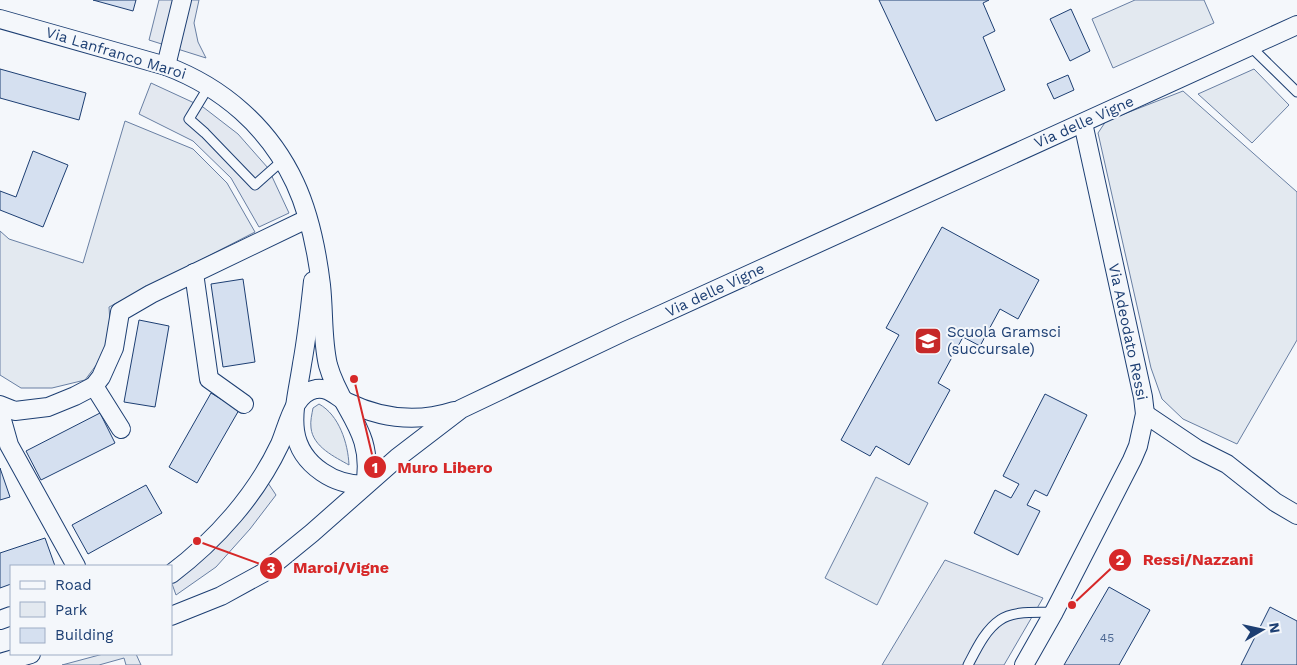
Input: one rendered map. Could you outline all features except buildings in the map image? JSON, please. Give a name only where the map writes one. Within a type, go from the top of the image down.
[{"type":"street","points":[[166,66],[182,0]]},
{"type":"street","name":"Via Lanfranco Maroi","points":[[0,19],[166,66],[186,74],[209,86],[254,122],[283,160],[295,182],[307,219],[316,251],[326,352],[333,378],[361,432],[366,448],[368,471],[365,485],[345,483],[326,475],[309,462],[299,447],[296,436],[294,424],[295,406],[308,328],[316,251]]},
{"type":"street","name":"Via delle Vigne","points":[[172,616],[221,596],[263,573],[312,533],[397,458],[461,409],[688,303],[1297,25]]},
{"type":"street","name":"Via Adeodato Ressi","points":[[1024,665],[1054,612],[1132,460],[1138,446],[1145,414],[1137,366],[1083,123]]},
{"type":"street","points":[[0,405],[15,411],[48,407],[94,386],[101,377],[114,348],[120,312],[307,219]]},
{"type":"street","points":[[194,274],[209,379],[244,404]]},
{"type":"street","points":[[94,386],[121,429]]},
{"type":"street","name":"Via Lanfranco Maroi","points":[[172,573],[206,545],[246,499],[280,444],[295,406],[306,393],[315,389],[330,391],[344,401],[376,414],[402,418],[432,416],[461,409]]},
{"type":"street","points":[[0,413],[9,445],[75,565]]},
{"type":"street","points":[[1145,414],[1197,449],[1227,464],[1275,502],[1297,515]]},
{"type":"street","points":[[0,663],[24,655]]},
{"type":"lane","points":[[1250,46],[1297,92]]},
{"type":"lane","points":[[209,86],[189,119],[254,185],[283,160]]},
{"type":"lane","points":[[968,665],[985,637],[1000,620],[1023,613],[1054,612]]},
{"type":"green space","points":[[1135,0],[1204,0],[1214,23],[1113,68],[1092,19]]},
{"type":"green space","points":[[1254,69],[1289,105],[1252,143],[1198,94]]},
{"type":"green space","points":[[1183,91],[1297,192],[1297,340],[1237,444],[1183,419],[1162,399],[1151,368],[1098,133],[1106,121]]},
{"type":"green space","points":[[125,121],[193,149],[227,183],[255,232],[109,307],[111,337],[100,360],[85,380],[52,388],[21,388],[0,375],[0,231],[9,239],[83,263]]},
{"type":"green space","points":[[319,404],[332,415],[341,430],[347,448],[349,465],[337,459],[320,446],[313,435],[311,423],[313,408]]},
{"type":"green space","points":[[876,477],[928,503],[877,605],[825,578]]},
{"type":"green space","points":[[99,655],[136,655],[141,665],[126,665],[124,658],[99,665],[62,665]]},
{"type":"shaded area","points":[[159,0],[199,0],[194,23],[198,42],[206,58],[149,40]]},
{"type":"shaded area","points":[[151,83],[203,107],[238,134],[268,168],[289,213],[259,227],[231,178],[193,141],[139,114]]},
{"type":"shaded area","points":[[268,483],[276,495],[250,529],[216,567],[176,595],[172,580]]},
{"type":"shaded area","points":[[945,560],[1043,598],[1004,665],[882,665]]},
{"type":"place","name":"Scuola Gramsci (succursale)","points":[[928,341]]},
{"type":"place","name":"Muro Libero","points":[[354,379]]},
{"type":"place","name":"Maroi/Vigne","points":[[197,541]]},
{"type":"place","name":"Ressi/Nazzani","points":[[1072,605]]}]
